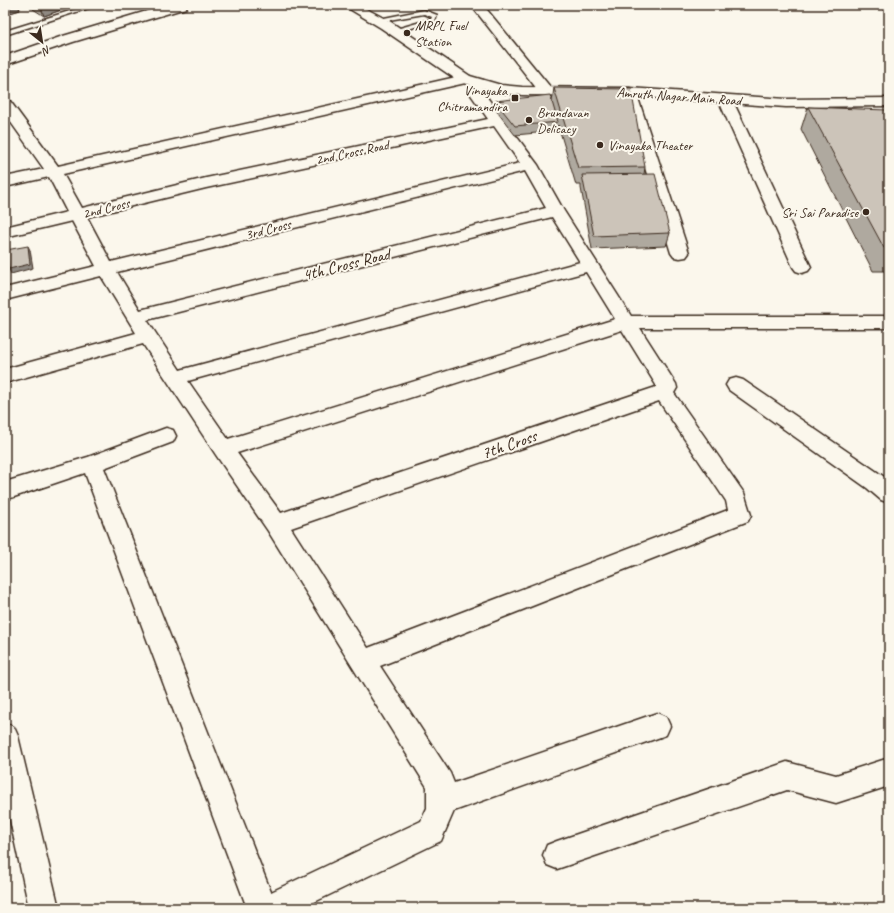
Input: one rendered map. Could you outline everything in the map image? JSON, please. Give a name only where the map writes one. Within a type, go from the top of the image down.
[{"type":"main road","points":[[5,61],[68,38],[181,5]]},
{"type":"main road","name":"Amruth Nagar Main Road","points":[[349,5],[396,31],[472,81],[500,88],[546,91],[629,92],[786,103],[889,102]]},
{"type":"street","points":[[477,5],[546,91]]},
{"type":"street","points":[[5,182],[472,81],[476,92],[530,165],[556,211],[666,384],[667,388],[664,392],[736,500],[740,514],[363,661]]},
{"type":"street","points":[[629,92],[680,253]]},
{"type":"street","points":[[724,99],[802,267]]},
{"type":"street","points":[[5,104],[54,171],[106,269],[135,317],[223,449],[276,524],[440,783],[443,801],[440,814],[432,831],[270,908]]},
{"type":"street","name":"2nd Cross Road","points":[[206,183],[498,121]]},
{"type":"street","name":"3rd Cross","points":[[5,294],[530,165]]},
{"type":"street","name":"2nd Cross","points":[[5,232],[206,183]]},
{"type":"street","name":"4th Cross Road","points":[[135,317],[556,211]]},
{"type":"street","points":[[175,378],[591,265]]},
{"type":"street","points":[[223,449],[626,322],[889,322]]},
{"type":"street","points":[[5,376],[148,336]]},
{"type":"street","points":[[736,385],[875,482],[889,494]]},
{"type":"street","name":"7th Cross","points":[[276,524],[664,392]]},
{"type":"street","points":[[5,491],[89,465],[166,436]]},
{"type":"street","points":[[89,465],[93,467],[262,908]]},
{"type":"street","points":[[443,801],[657,726]]},
{"type":"street","points":[[5,736],[44,908]]},
{"type":"street","points":[[557,855],[787,776],[799,777],[828,788],[836,788],[889,772]]},
{"type":"lane","points":[[5,33],[63,17],[95,5]]},
{"type":"lane","points":[[377,20],[424,12],[435,16],[433,20],[396,31]]},
{"type":"building","name":"Vinayaka Theater","points":[[554,88],[631,89],[645,167],[578,168]]},
{"type":"building","name":"Brundavan Delicacy","points":[[550,95],[558,122],[515,126],[495,101]]},
{"type":"building","points":[[808,107],[887,110],[889,113],[889,248],[884,248]]},
{"type":"building","points":[[655,174],[670,233],[594,236],[582,175]]},
{"type":"building","points":[[28,246],[30,264],[9,269],[6,250]]},
{"type":"place","name":"MRPL Fuel Station","points":[[407,33]]},
{"type":"place","name":"Vinayaka Chitramandira","points":[[515,98]]},
{"type":"place","name":"Brundavan Delicacy","points":[[529,120]]},
{"type":"place","name":"Vinayaka Theater","points":[[600,145]]},
{"type":"place","name":"Sri Sai Paradise","points":[[866,212]]}]
